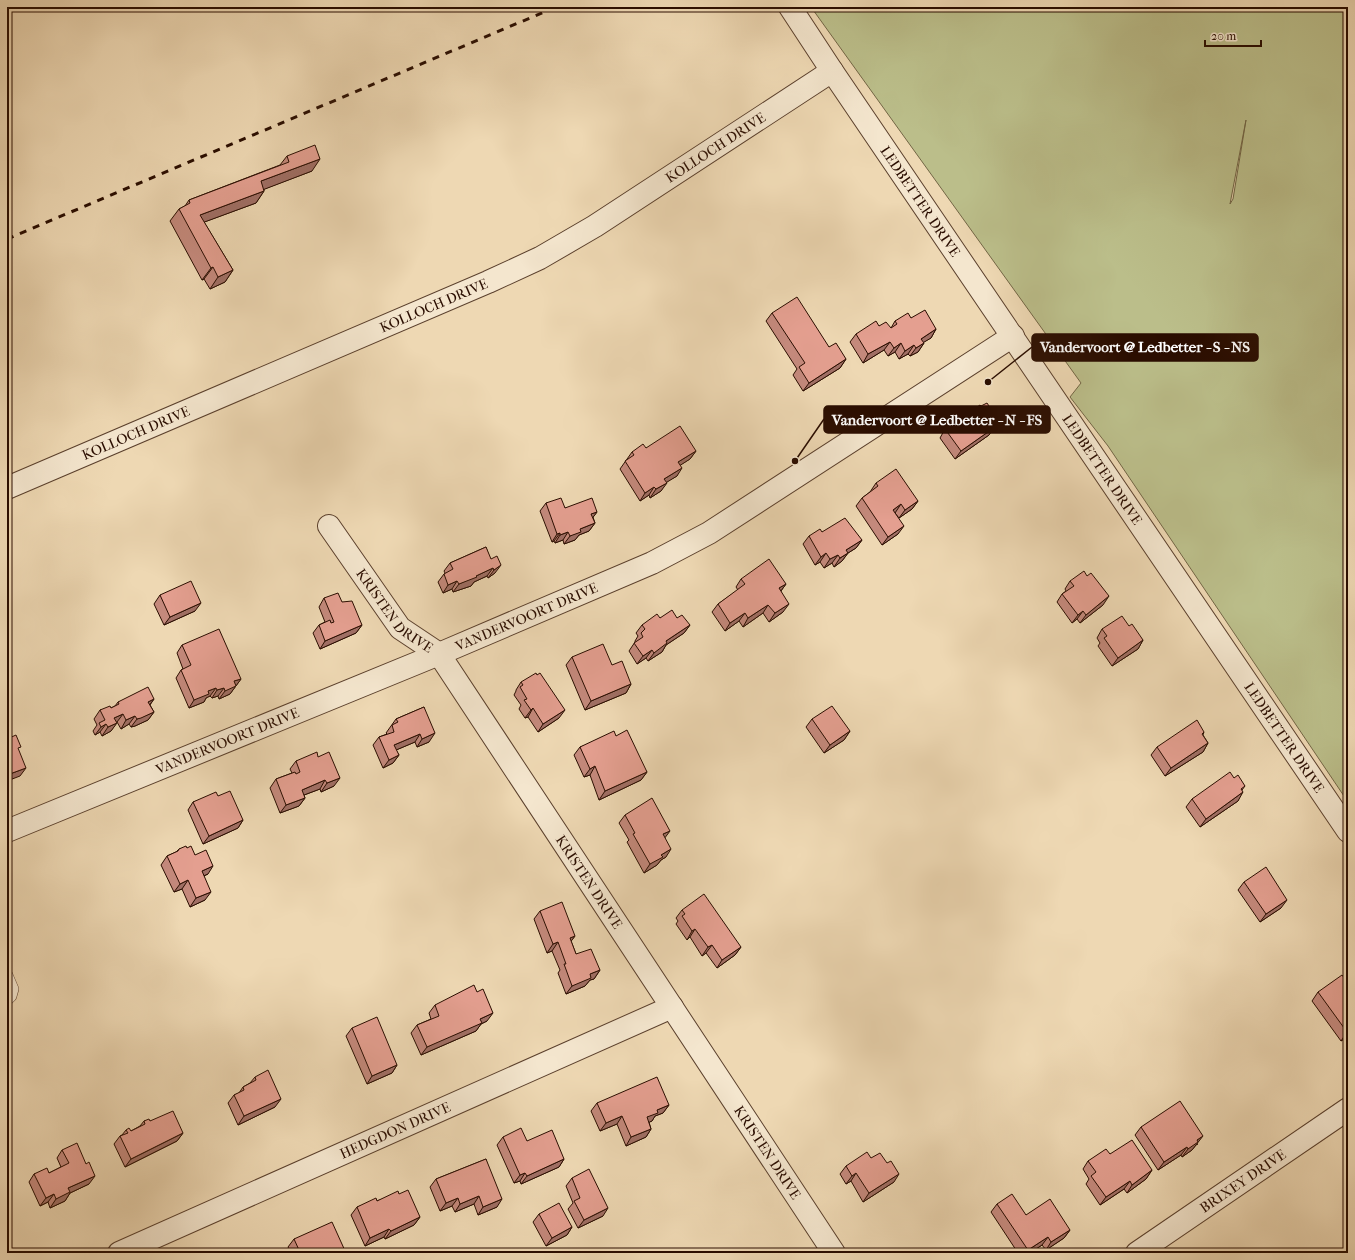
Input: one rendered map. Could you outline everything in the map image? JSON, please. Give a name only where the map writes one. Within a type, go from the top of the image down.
[{"type":"street","name":"LEDBETTER DRIVE","points":[[790,7],[1348,831]]},
{"type":"street","name":"KOLLOCH DRIVE","points":[[7,488],[474,288],[540,258],[595,226],[832,71]]},
{"type":"street","name":"VANDERVOORT DRIVE","points":[[7,831],[439,654],[652,563],[709,533],[1013,336]]},
{"type":"street","name":"KRISTEN DRIVE","points":[[329,526],[400,628],[439,654],[834,1253]]},
{"type":"street","name":"HEDGDON DRIVE","points":[[118,1253],[672,1007]]},
{"type":"street","name":"BRIXEY DRIVE","points":[[1137,1253],[1348,1109]]},
{"type":"lane","points":[[7,975],[13,989],[11,996],[7,1000]]},
{"type":"green space","points":[[811,7],[1348,7],[1348,802],[1108,446],[1070,397],[1081,383]],"holes":[[[1246,120],[1233,199],[1230,204]]]},
{"type":"building","points":[[315,145],[320,159],[261,181],[264,191],[200,215],[233,270],[218,277],[213,267],[211,268],[179,209],[190,203],[189,200],[289,162],[287,156]]},
{"type":"building","points":[[797,297],[829,347],[836,343],[846,359],[809,383],[799,367],[805,363],[772,313]]},
{"type":"building","points":[[925,310],[936,329],[921,339],[924,343],[916,348],[914,345],[905,351],[901,343],[894,348],[890,342],[868,354],[856,334],[876,321],[879,326],[886,322],[891,328],[897,324],[895,321],[908,313],[911,318]]},
{"type":"building","points":[[987,403],[993,412],[987,416],[995,427],[961,451],[945,429],[980,405],[981,406]]},
{"type":"building","points":[[680,426],[696,451],[678,462],[682,468],[664,479],[667,483],[656,489],[654,487],[645,493],[625,461],[634,455],[632,452],[643,444],[646,448]]},
{"type":"building","points":[[896,469],[918,501],[905,510],[901,504],[893,510],[904,526],[888,537],[862,498],[878,486],[876,483]]},
{"type":"building","points":[[561,498],[565,508],[592,498],[597,512],[591,514],[595,523],[580,529],[581,532],[570,536],[568,532],[560,535],[560,533],[557,534],[546,503]]},
{"type":"building","points":[[845,518],[862,540],[846,550],[848,553],[840,558],[838,555],[830,559],[826,553],[821,557],[809,536],[820,529],[822,532]]},
{"type":"building","points":[[486,547],[491,559],[497,556],[501,565],[494,570],[493,568],[476,576],[477,577],[459,584],[457,581],[448,585],[444,574],[453,569],[450,563]]},
{"type":"building","points":[[769,559],[786,584],[779,588],[789,604],[775,613],[768,605],[748,618],[745,613],[730,623],[718,604],[745,584],[741,579]]},
{"type":"building","points":[[1084,571],[1087,576],[1091,573],[1109,596],[1086,615],[1083,611],[1078,615],[1062,594],[1074,586],[1070,581]]},
{"type":"building","points":[[191,581],[201,603],[170,617],[160,595]]},
{"type":"building","points":[[338,593],[342,602],[352,601],[362,625],[325,641],[319,625],[330,620],[331,623],[334,622],[324,598]]},
{"type":"building","points":[[672,610],[677,618],[682,615],[690,625],[666,641],[667,643],[654,653],[652,650],[643,656],[634,643],[643,637],[641,633],[645,629],[642,625],[657,614],[660,618]]},
{"type":"building","points":[[1122,616],[1129,626],[1132,624],[1143,640],[1118,658],[1104,638],[1107,636],[1102,629]]},
{"type":"building","points":[[219,629],[241,679],[234,681],[236,686],[225,691],[224,688],[217,690],[216,688],[208,691],[209,694],[194,700],[181,670],[191,665],[182,645]]},
{"type":"building","points":[[603,644],[612,665],[622,661],[631,684],[591,701],[572,657]]},
{"type":"building","points":[[536,673],[537,675],[540,673],[565,710],[543,724],[533,708],[531,710],[524,700],[527,699],[520,687],[523,685],[521,682]]},
{"type":"building","points":[[148,687],[154,699],[148,702],[154,712],[141,718],[137,719],[135,716],[126,720],[123,714],[114,718],[117,723],[108,727],[106,724],[101,727],[99,723],[105,720],[100,710],[110,706],[111,708],[119,704],[118,702]]},
{"type":"building","points":[[832,706],[850,731],[830,745],[812,719]]},
{"type":"building","points":[[424,707],[435,733],[422,739],[420,734],[394,745],[399,755],[389,760],[379,737],[394,732],[392,725],[398,722],[396,719]]},
{"type":"building","points":[[1197,720],[1204,732],[1202,734],[1208,743],[1171,768],[1157,747]]},
{"type":"building","points":[[627,730],[647,772],[605,791],[595,766],[590,769],[580,747],[614,731],[616,736]]},
{"type":"building","points":[[16,735],[21,747],[18,748],[26,768],[7,775],[7,739]]},
{"type":"building","points":[[317,752],[318,757],[329,752],[340,778],[327,783],[325,780],[302,790],[305,798],[286,805],[276,779],[295,772],[296,774],[300,772],[296,761]]},
{"type":"building","points":[[1230,772],[1234,778],[1238,775],[1245,786],[1241,789],[1243,792],[1206,819],[1192,799]]},
{"type":"building","points":[[230,791],[243,820],[209,836],[193,802],[216,792],[218,796]]},
{"type":"building","points":[[652,798],[670,831],[663,834],[671,849],[661,855],[663,857],[650,864],[633,834],[635,833],[625,815]]},
{"type":"building","points":[[186,846],[187,848],[191,846],[195,855],[206,850],[213,866],[202,871],[211,892],[196,898],[188,880],[180,884],[167,856]]},
{"type":"building","points":[[1266,867],[1287,900],[1266,914],[1244,882]]},
{"type":"building","points":[[704,894],[741,947],[722,960],[712,945],[708,947],[695,929],[692,931],[682,916],[685,914],[682,910]]},
{"type":"building","points":[[562,902],[575,936],[570,938],[576,954],[591,949],[600,970],[590,974],[591,978],[572,986],[558,942],[553,944],[540,911]]},
{"type":"building","points":[[1342,975],[1348,983],[1348,1032],[1318,992]]},
{"type":"building","points":[[474,985],[477,992],[483,989],[493,1013],[480,1019],[482,1023],[427,1047],[417,1025],[439,1016],[435,1005]]},
{"type":"building","points":[[377,1017],[397,1065],[372,1076],[352,1028]]},
{"type":"building","points":[[268,1070],[281,1099],[244,1116],[234,1095],[244,1090],[243,1087],[256,1080],[255,1077]]},
{"type":"building","points":[[657,1077],[669,1105],[657,1110],[658,1113],[647,1117],[651,1129],[631,1137],[622,1116],[606,1123],[597,1103]]},
{"type":"building","points":[[1180,1101],[1203,1136],[1197,1140],[1198,1142],[1188,1149],[1187,1147],[1164,1162],[1141,1127]]},
{"type":"building","points":[[173,1111],[183,1133],[131,1159],[120,1136],[128,1133],[126,1130],[129,1128],[131,1131],[145,1124],[144,1121],[149,1119],[150,1121]]},
{"type":"building","points":[[521,1128],[527,1141],[552,1130],[564,1159],[527,1176],[525,1173],[520,1175],[503,1137]]},
{"type":"building","points":[[1132,1140],[1152,1170],[1132,1185],[1130,1181],[1106,1197],[1091,1176],[1096,1172],[1088,1161],[1106,1149],[1110,1154]]},
{"type":"building","points":[[77,1143],[86,1164],[89,1162],[95,1176],[68,1188],[70,1192],[56,1199],[54,1194],[46,1198],[34,1174],[47,1168],[49,1173],[69,1163],[62,1150]]},
{"type":"building","points":[[867,1152],[871,1158],[880,1153],[887,1163],[891,1161],[899,1174],[869,1193],[856,1173],[852,1176],[846,1166]]},
{"type":"building","points":[[486,1159],[502,1199],[483,1207],[479,1196],[460,1204],[458,1198],[446,1203],[436,1179]]},
{"type":"building","points":[[589,1169],[608,1208],[584,1220],[574,1201],[580,1198],[572,1178]]},
{"type":"building","points":[[408,1190],[420,1217],[391,1231],[389,1229],[370,1238],[357,1207],[376,1198],[377,1201],[398,1191],[399,1194]]},
{"type":"building","points":[[1012,1194],[1026,1215],[1050,1199],[1070,1230],[1051,1242],[1048,1237],[1028,1250],[997,1204]]},
{"type":"building","points":[[559,1203],[572,1227],[552,1238],[539,1214]]},
{"type":"building","points":[[332,1222],[346,1253],[294,1253],[299,1250],[294,1239]]},
{"type":"building","points":[[769,1249],[773,1253],[763,1253]]},
{"type":"railway","points":[[7,239],[556,7]]},
{"type":"place","name":"Vandervoort @ Ledbetter - S - NS","points":[[988,382]]},
{"type":"place","name":"Vandervoort @ Ledbetter - N - FS","points":[[795,461]]}]
